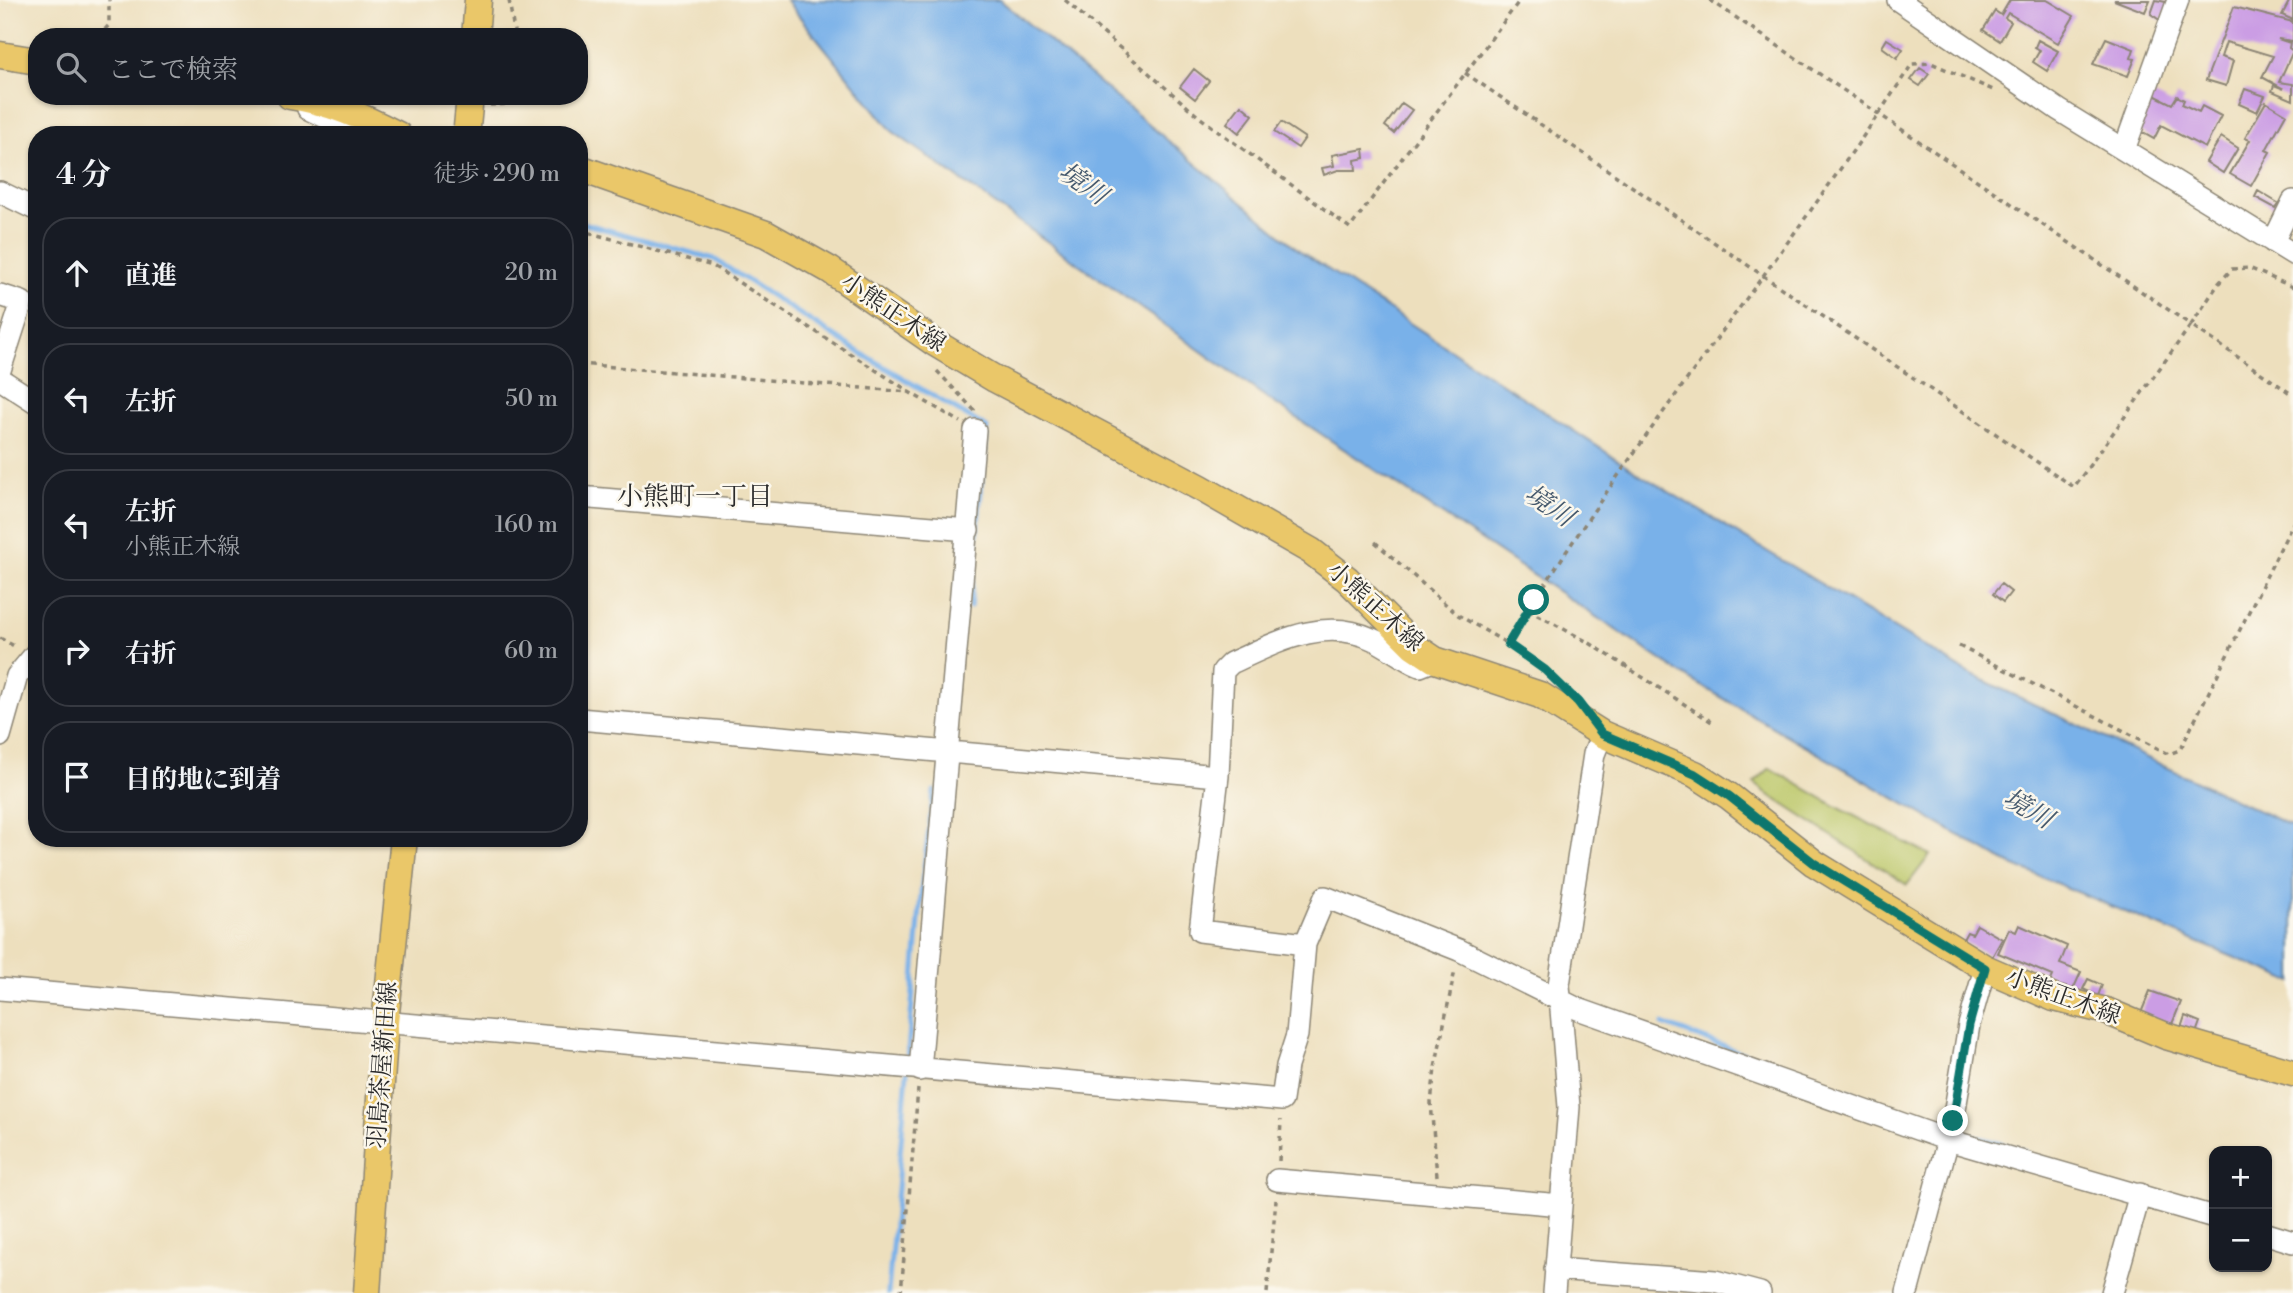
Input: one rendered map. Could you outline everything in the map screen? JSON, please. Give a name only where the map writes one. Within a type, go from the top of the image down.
[{"type":"main road","points":[[476,28],[478,0]]},
{"type":"main road","points":[[335,105],[380,126]]},
{"type":"main road","points":[[467,126],[469,105]]},
{"type":"main road","name":"小熊正木線","points":[[588,171],[766,234],[830,270],[935,343],[995,379],[1201,488],[1311,551],[1347,579],[1414,646],[1435,660],[1540,695],[1602,734],[1695,774],[1729,796],[1814,863],[1985,968],[2054,998],[2106,1011],[2166,1036],[2293,1073]]},
{"type":"main road","name":"羽島茶屋新田線","points":[[367,1293],[385,1023],[403,847]]},
{"type":"street","points":[[1898,0],[2124,150],[2293,254]]},
{"type":"street","points":[[2124,150],[2178,0]]},
{"type":"street","points":[[0,69],[19,66],[21,59]]},
{"type":"street","points":[[301,105],[343,126]]},
{"type":"street","points":[[0,192],[28,206]]},
{"type":"street","points":[[2273,242],[2293,201]]},
{"type":"street","points":[[0,295],[22,302],[0,370]]},
{"type":"street","points":[[0,379],[28,397]]},
{"type":"street","points":[[920,1070],[975,430]]},
{"type":"street","points":[[588,498],[968,530]]},
{"type":"street","points":[[1305,944],[1200,931],[1219,776],[1223,671],[1231,663],[1309,631],[1343,629],[1381,643],[1405,660],[1420,666],[1435,660]]},
{"type":"street","points":[[0,665],[28,664]]},
{"type":"street","points":[[0,736],[17,676],[28,668]]},
{"type":"street","points":[[588,720],[1219,776]]},
{"type":"street","points":[[1553,1293],[1569,1107],[1559,985],[1594,754],[1602,734]]},
{"type":"street","points":[[0,989],[1282,1100],[1287,1066],[1297,1035],[1305,944],[1325,897],[1459,950],[1560,1000],[1948,1140],[2209,1215]]},
{"type":"street","points":[[1907,1293],[1948,1140],[1969,1025],[1985,968]]},
{"type":"street","points":[[1277,1180],[1561,1205]]},
{"type":"street","points":[[2112,1293],[2140,1194]]},
{"type":"street","points":[[2272,1236],[2293,1242]]},
{"type":"street","points":[[1555,1269],[1716,1281],[1760,1293]]},
{"type":"path","points":[[107,28],[109,0]]},
{"type":"path","points":[[509,0],[513,28]]},
{"type":"path","points":[[1065,0],[1198,116],[1350,228],[1520,0]]},
{"type":"path","points":[[1710,0],[2293,395]]},
{"type":"path","points":[[1508,644],[1534,600],[1638,448],[1765,277],[1912,64],[1931,63],[2000,93]]},
{"type":"path","points":[[1465,73],[2074,487],[2232,269],[2249,268],[2293,287]]},
{"type":"path","points":[[588,232],[713,266],[909,392],[975,430]]},
{"type":"path","points":[[588,365],[909,392]]},
{"type":"path","points":[[1959,646],[2169,754],[2180,750],[2293,523]]},
{"type":"path","points":[[1375,542],[1458,615],[1508,644],[1553,678]]},
{"type":"path","points":[[1528,610],[1588,642],[1712,722]]},
{"type":"path","points":[[1439,1195],[1431,1103],[1435,1068],[1459,950]]},
{"type":"path","points":[[901,1293],[920,1070]]},
{"type":"green space","points":[[1770,768],[1839,808],[1930,855],[1907,885],[1754,783]]},
{"type":"water","name":"境川","points":[[786,0],[1000,0],[1300,251],[1638,473],[1968,673],[2293,827],[2293,982],[2003,861],[1688,678],[1267,398],[892,131]]},
{"type":"building","points":[[2010,0],[2047,0],[2074,16],[2058,43],[2008,13],[2005,18],[2011,22],[2000,41],[1983,30],[1995,11],[2001,15]]},
{"type":"building","points":[[2114,0],[2150,0],[2145,12]]},
{"type":"building","points":[[2156,0],[2171,3],[2161,21],[2151,14]]},
{"type":"building","points":[[2290,0],[2293,0],[2293,20],[2282,15]]},
{"type":"building","points":[[2234,7],[2293,22],[2293,41],[2278,39],[2290,43],[2289,48],[2293,51],[2279,82],[2293,84],[2293,100],[2272,91],[2274,85],[2284,89],[2262,77],[2273,56],[2226,42],[2221,57],[2233,61],[2226,86],[2206,80]]},
{"type":"building","points":[[2106,38],[2134,49],[2131,58],[2135,59],[2128,76],[2093,64]]},
{"type":"building","points":[[1887,39],[1903,49],[1897,58],[1882,47]]},
{"type":"building","points":[[2038,40],[2058,51],[2047,71],[2033,62],[2040,50],[2035,47]]},
{"type":"building","points":[[1920,68],[1929,74],[1920,86],[1911,80]]},
{"type":"building","points":[[1194,69],[1209,81],[1195,99],[1180,87]]},
{"type":"building","points":[[2245,89],[2265,96],[2257,112],[2239,104]]},
{"type":"building","points":[[2154,95],[2172,104],[2177,96],[2184,100],[2182,104],[2199,112],[2202,106],[2221,116],[2205,148],[2161,125],[2154,139],[2136,129]]},
{"type":"building","points":[[2266,102],[2286,114],[2266,150],[2270,152],[2251,186],[2230,174],[2250,140],[2245,138]]},
{"type":"building","points":[[1402,103],[1412,110],[1394,133],[1385,126]]},
{"type":"building","points":[[1241,105],[1253,115],[1239,133],[1227,123]]},
{"type":"building","points":[[1281,122],[1305,138],[1298,148],[1274,132]]},
{"type":"building","points":[[2221,137],[2238,148],[2223,173],[2206,162]]},
{"type":"building","points":[[1364,149],[1365,158],[1355,160],[1356,170],[1338,170],[1324,175],[1322,168],[1334,166],[1332,155]]},
{"type":"building","points":[[2258,191],[2278,203],[2275,208],[2255,197]]},
{"type":"building","points":[[2001,584],[2011,592],[2003,602],[1993,594]]},
{"type":"building","points":[[1977,925],[2002,939],[1992,957],[1962,941],[1967,932],[1972,934]]},
{"type":"building","points":[[2019,925],[2067,946],[2060,964],[2081,972],[2072,992],[2050,983],[2053,976],[1998,953],[2009,929],[2016,932]]},
{"type":"building","points":[[2088,979],[2102,985],[2098,996],[2083,989]]},
{"type":"building","points":[[2150,991],[2181,1002],[2172,1024],[2141,1013]]},
{"type":"building","points":[[2185,1016],[2200,1022],[2196,1033],[2181,1028]]},
{"type":"waterway","points":[[588,224],[714,259],[859,352],[987,428],[970,607]]},
{"type":"waterway","points":[[907,1063],[922,883],[934,791]]},
{"type":"waterway","points":[[1663,1024],[1940,1126]]},
{"type":"waterway","points":[[888,1293],[907,1073]]},
{"type":"waterway","points":[[1960,1132],[2024,1151]]},
{"type":"district","name":"小熊町一丁目","points":[[695,497]]},
{"type":"route","points":[[1534,600],[1508,644],[1545,670],[1578,702],[1602,734],[1695,774],[1729,796],[1814,863],[1854,890],[1985,968],[1969,1025],[1953,1121]]}]
